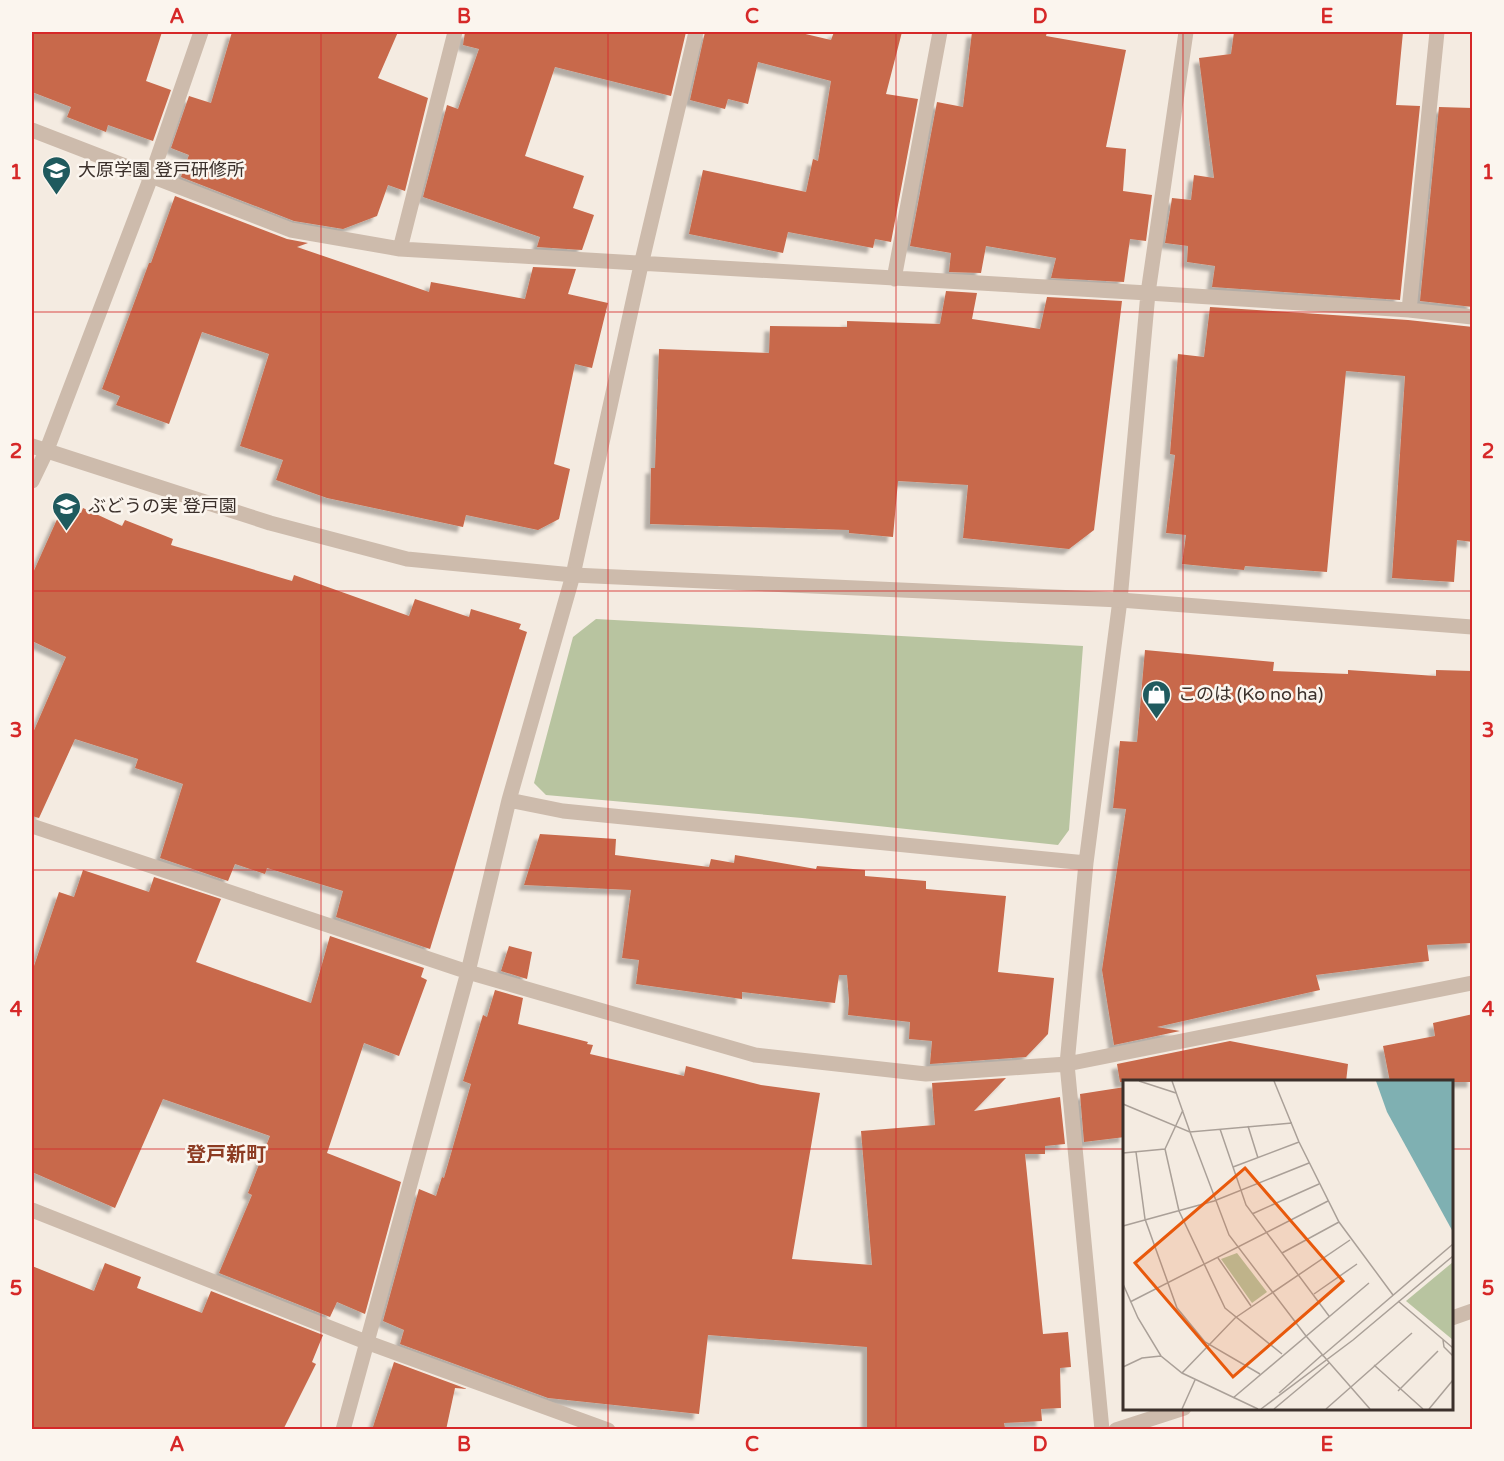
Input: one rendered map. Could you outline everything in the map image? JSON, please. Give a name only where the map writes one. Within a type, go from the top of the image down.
[{"type":"street","points":[[32,482],[38,449],[151,177],[201,32]]},
{"type":"street","points":[[400,249],[455,32]]},
{"type":"street","points":[[343,1430],[468,972],[509,800],[573,575],[641,265],[696,32]]},
{"type":"street","points":[[894,279],[940,32]]},
{"type":"street","points":[[1102,1430],[1067,1064],[1086,863],[1120,600],[1148,293],[1186,32]]},
{"type":"street","points":[[1409,310],[1437,32]]},
{"type":"street","points":[[32,130],[291,230],[400,249],[641,265],[1148,293],[1409,310],[1473,317]]},
{"type":"street","points":[[38,449],[270,523],[407,559],[573,575],[1120,600],[1473,627]]},
{"type":"street","points":[[509,800],[563,811],[1086,863]]},
{"type":"street","points":[[32,826],[468,972],[755,1055],[926,1074],[1067,1064],[1473,982]]},
{"type":"street","points":[[32,1210],[366,1342],[608,1430]]},
{"type":"street","points":[[1453,1318],[1473,1311]]},
{"type":"street","points":[[1116,1430],[1178,1410]]},
{"type":"green space","points":[[596,619],[1083,646],[1069,830],[1058,845],[802,818],[546,795],[534,783],[573,637]]},
{"type":"building","points":[[32,32],[162,32],[146,81],[171,90],[153,141],[108,125],[106,132],[67,117],[71,107],[32,92]]},
{"type":"building","points":[[232,32],[398,32],[378,78],[428,98],[405,191],[388,185],[377,216],[343,229],[294,221],[181,177],[189,155],[171,148],[189,96],[211,103]]},
{"type":"building","points":[[465,32],[686,32],[671,96],[555,67],[525,156],[584,176],[573,208],[594,215],[582,250],[537,247],[540,237],[423,197],[447,105],[458,109],[479,49],[463,45]]},
{"type":"building","points":[[705,32],[797,32],[831,40],[834,32],[902,32],[886,94],[918,99],[891,242],[875,239],[873,248],[788,232],[783,253],[689,234],[703,170],[806,192],[813,159],[818,161],[831,81],[758,62],[748,104],[728,99],[725,109],[690,100]]},
{"type":"building","points":[[972,32],[1047,32],[1046,36],[1126,50],[1106,147],[1126,149],[1123,191],[1152,195],[1146,241],[1130,239],[1124,282],[1051,278],[1056,258],[986,246],[981,273],[949,272],[951,253],[910,246],[937,102],[963,107]]},
{"type":"building","points":[[1234,32],[1403,32],[1396,105],[1420,106],[1400,300],[1212,287],[1215,266],[1187,262],[1188,246],[1165,243],[1172,198],[1191,200],[1194,175],[1214,178],[1199,58],[1231,54]]},
{"type":"building","points":[[1439,107],[1473,108],[1473,307],[1420,301]]},
{"type":"building","points":[[175,196],[287,239],[308,243],[297,247],[429,292],[431,282],[525,299],[533,267],[576,269],[568,294],[608,303],[592,368],[575,364],[554,464],[570,469],[559,519],[538,530],[466,515],[463,527],[327,498],[276,480],[283,460],[240,446],[269,354],[202,332],[169,424],[116,405],[120,396],[102,389]]},
{"type":"building","points":[[946,291],[977,293],[972,319],[1040,329],[1047,297],[1122,301],[1094,530],[1069,549],[963,538],[968,485],[898,481],[893,537],[849,533],[849,530],[650,524],[651,468],[655,468],[659,349],[769,353],[770,326],[847,327],[847,321],[940,324]]},
{"type":"building","points":[[1210,307],[1408,320],[1473,327],[1473,542],[1457,540],[1454,582],[1392,578],[1405,376],[1346,371],[1327,572],[1245,566],[1244,570],[1182,564],[1186,535],[1166,533],[1175,455],[1170,454],[1178,354],[1204,357]]},
{"type":"building","points":[[83,508],[122,526],[125,520],[173,539],[171,545],[292,581],[294,575],[409,616],[415,599],[469,617],[471,609],[521,624],[519,629],[527,632],[430,949],[336,917],[343,891],[267,868],[265,874],[235,864],[228,881],[160,858],[183,784],[135,768],[138,759],[75,739],[39,818],[32,816],[32,735],[66,657],[32,641],[32,575],[59,515],[66,518],[71,509],[81,513]]},
{"type":"building","points":[[1145,650],[1274,662],[1273,671],[1348,674],[1348,670],[1436,676],[1436,670],[1473,671],[1473,943],[1427,945],[1429,961],[1316,975],[1320,990],[1157,1027],[1180,1031],[1114,1045],[1102,970],[1126,809],[1113,808],[1120,741],[1137,742]]},
{"type":"building","points":[[540,834],[616,839],[615,855],[709,867],[711,859],[734,863],[735,855],[816,869],[817,866],[865,870],[865,876],[926,881],[926,889],[1006,896],[998,972],[1054,978],[1048,1034],[1026,1057],[930,1064],[932,1041],[909,1039],[910,1022],[848,1015],[847,975],[839,975],[835,1003],[742,992],[742,999],[636,984],[639,960],[622,958],[631,890],[524,885]]},
{"type":"building","points":[[83,870],[149,892],[154,877],[221,899],[196,962],[311,1003],[330,936],[424,968],[421,977],[427,980],[399,1056],[364,1043],[327,1153],[401,1182],[365,1314],[337,1302],[330,1317],[219,1273],[252,1195],[248,1193],[270,1136],[163,1099],[115,1208],[32,1172],[32,972],[59,892],[74,897]]},
{"type":"building","points":[[509,946],[532,952],[527,979],[501,971]]},
{"type":"building","points":[[495,990],[523,998],[518,1024],[588,1042],[587,1044],[593,1045],[590,1054],[684,1076],[686,1066],[761,1085],[820,1093],[792,1259],[872,1265],[861,1131],[935,1125],[932,1083],[1006,1078],[974,1111],[1060,1097],[1065,1144],[1045,1146],[1045,1154],[1025,1154],[1043,1334],[1068,1332],[1071,1367],[1060,1368],[1061,1408],[1041,1409],[1042,1421],[1004,1423],[1005,1428],[867,1430],[867,1347],[708,1335],[699,1414],[548,1398],[400,1344],[404,1330],[383,1321],[419,1189],[436,1196],[442,1177],[444,1178],[471,1084],[463,1081],[483,1015],[487,1017]]},
{"type":"building","points":[[1473,1014],[1473,1082],[1390,1080],[1383,1046],[1435,1036],[1433,1023]]},
{"type":"building","points":[[1230,1041],[1348,1064],[1346,1080],[1123,1080],[1120,1082],[1117,1064]]},
{"type":"building","points":[[1123,1087],[1123,1137],[1084,1142],[1080,1094]]},
{"type":"building","points":[[105,1263],[141,1277],[137,1288],[202,1313],[211,1291],[323,1335],[312,1362],[316,1364],[283,1430],[32,1430],[32,1266],[94,1291]]},
{"type":"building","points":[[394,1362],[467,1389],[455,1388],[446,1430],[372,1430]]},
{"type":"place","name":"大原学園 登戸研修所","points":[[57,196]]},
{"type":"place","name":"ぶどうの実 登戸園","points":[[67,532]]},
{"type":"place","name":"このは (Ko no ha)","points":[[1157,720]]},
{"type":"district","name":"登戸新町","points":[[226,1154]]}]
